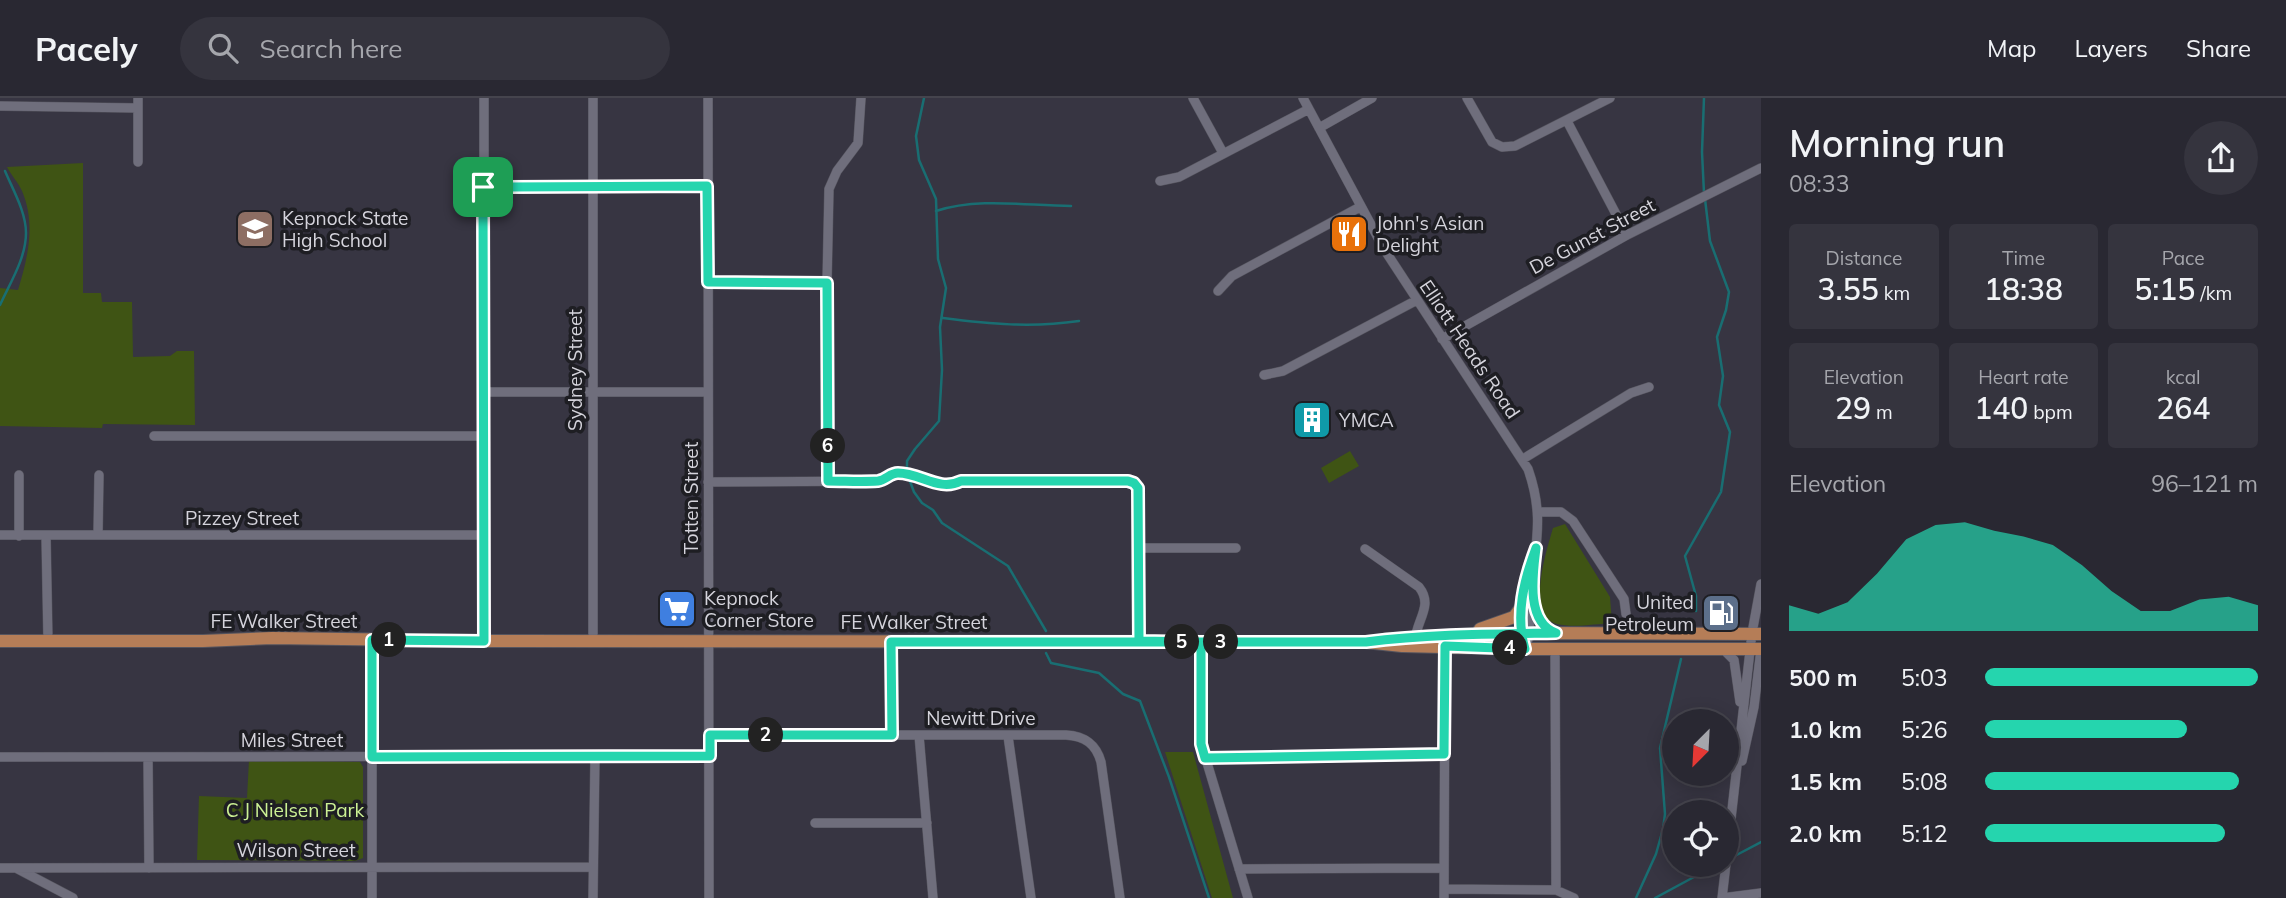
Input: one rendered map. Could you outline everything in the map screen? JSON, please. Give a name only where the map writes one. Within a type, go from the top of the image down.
[{"type":"main road","points":[[1434,636],[1496,625],[1514,617],[1521,606]]},
{"type":"main road","name":"FE Walker Street","points":[[1415,641],[1434,636],[1525,633],[1756,633]]},
{"type":"main road","name":"FE Walker Street","points":[[0,640],[1415,641],[1445,646],[1526,649],[1758,649]]},
{"type":"street","points":[[484,98],[484,641]]},
{"type":"street","name":"Sydney Street","points":[[593,98],[593,641]]},
{"type":"street","name":"Totten Street","points":[[708,98],[709,898]]},
{"type":"street","points":[[828,481],[829,189],[837,171],[859,143],[861,98]]},
{"type":"street","points":[[1193,98],[1223,153]]},
{"type":"street","name":"Elliott Heads Road","points":[[1303,98],[1360,207],[1442,339],[1523,458],[1535,489],[1539,513],[1525,633]]},
{"type":"street","points":[[1319,128],[1372,98]]},
{"type":"street","points":[[1467,98],[1492,142],[1502,147],[1515,146],[1610,98]]},
{"type":"street","points":[[0,106],[138,103],[138,162]]},
{"type":"street","points":[[1160,181],[1179,177],[1309,109]]},
{"type":"street","points":[[1567,121],[1627,235]]},
{"type":"street","name":"De Gunst Street","points":[[1442,339],[1627,235],[1761,168]]},
{"type":"street","points":[[483,187],[707,186]]},
{"type":"street","points":[[1218,291],[1232,276],[1360,207]]},
{"type":"street","points":[[708,282],[827,283]]},
{"type":"street","points":[[1264,375],[1283,371],[1417,300]]},
{"type":"street","points":[[1523,458],[1631,393],[1649,387]]},
{"type":"street","points":[[483,392],[708,393]]},
{"type":"street","points":[[153,436],[484,436]]},
{"type":"street","points":[[708,482],[882,481],[897,473],[919,476],[936,484],[950,485],[961,481],[1134,483],[1138,488],[1139,641]]},
{"type":"street","points":[[19,475],[19,536]]},
{"type":"street","points":[[98,535],[99,475]]},
{"type":"street","points":[[1539,513],[1556,512],[1570,517],[1624,599],[1626,614]]},
{"type":"street","name":"Pizzey Street","points":[[0,536],[484,535]]},
{"type":"street","points":[[46,536],[48,640]]},
{"type":"street","points":[[1138,548],[1236,548]]},
{"type":"street","name":"Elliott Heads Road","points":[[1526,649],[1521,606],[1525,580],[1536,548]]},
{"type":"street","points":[[1365,549],[1419,587],[1425,595],[1425,607],[1415,641]]},
{"type":"street","points":[[1532,583],[1541,622],[1556,633]]},
{"type":"street","points":[[1740,768],[1754,707],[1758,649],[1756,633],[1761,584]]},
{"type":"street","points":[[372,640],[372,898]]},
{"type":"street","points":[[891,642],[892,735]]},
{"type":"street","points":[[1201,642],[1201,744],[1248,898]]},
{"type":"street","points":[[1445,646],[1445,893],[1556,890],[1574,898]]},
{"type":"street","points":[[1555,649],[1556,890]]},
{"type":"street","points":[[1723,649],[1732,655],[1736,666],[1741,725]]},
{"type":"street","points":[[1740,739],[1758,649]]},
{"type":"street","name":"Newitt Drive","points":[[710,735],[1083,738],[1095,748],[1101,762],[1120,898]]},
{"type":"street","points":[[919,735],[933,898]]},
{"type":"street","points":[[1008,736],[1031,898]]},
{"type":"street","points":[[1205,758],[1444,754]]},
{"type":"street","points":[[593,898],[595,756]]},
{"type":"street","name":"Miles Street","points":[[0,757],[710,756]]},
{"type":"street","points":[[148,757],[149,868]]},
{"type":"street","points":[[814,823],[927,824]]},
{"type":"street","name":"Wilson Street","points":[[0,868],[593,867]]},
{"type":"street","points":[[14,868],[73,898]]},
{"type":"street","points":[[1239,869],[1444,868]]},
{"type":"street","points":[[1725,877],[1722,898],[1761,893]]},
{"type":"green space","points":[[83,163],[83,293],[101,293],[102,302],[132,302],[133,357],[170,356],[177,351],[194,351],[195,425],[103,424],[102,428],[0,426],[0,288],[18,290],[25,265],[30,228],[22,191],[7,167]]},
{"type":"green space","points":[[1350,451],[1359,466],[1329,483],[1321,468]]},
{"type":"green space","points":[[1565,524],[1610,597],[1612,623],[1577,626],[1557,624],[1547,618],[1542,609],[1540,596],[1543,565],[1553,528]]},
{"type":"green space","points":[[1165,752],[1193,752],[1233,898],[1212,898]]},
{"type":"green space","name":"C J Nielsen Park","points":[[249,760],[360,762],[363,767],[363,858],[355,861],[197,860],[199,796],[247,798]]},
{"type":"waterway","points":[[907,471],[907,461],[939,421],[942,370],[940,327],[946,288],[938,259],[936,199],[919,160],[916,136],[924,98]]},
{"type":"waterway","points":[[1704,98],[1704,193]]},
{"type":"waterway","points":[[0,305],[20,261],[26,233],[21,209],[5,171]]},
{"type":"waterway","points":[[1696,611],[1696,596],[1685,556],[1721,492],[1730,432],[1719,405],[1723,376],[1717,337],[1729,292],[1710,241],[1705,199]]},
{"type":"waterway","points":[[936,211],[986,203],[1071,206]]},
{"type":"waterway","points":[[943,318],[1011,324],[1079,321]]},
{"type":"waterway","points":[[908,476],[914,492],[942,523],[1008,566],[1046,631]]},
{"type":"waterway","points":[[1046,653],[1051,663],[1099,673],[1123,694],[1140,701],[1169,777],[1209,898]]},
{"type":"waterway","points":[[1636,898],[1656,854],[1663,829],[1665,814],[1660,748],[1681,659]]},
{"type":"waterway","points":[[1739,854],[1761,842]]},
{"type":"waterway","points":[[1655,898],[1694,877]]},
{"type":"place","name":"Kepnock State High School","points":[[255,229]]},
{"type":"place","name":"John's Asian Delight","points":[[1349,234]]},
{"type":"place","name":"YMCA","points":[[1312,420]]},
{"type":"place","name":"Kepnock Corner Store","points":[[677,609]]},
{"type":"place","name":"United Petroleum","points":[[1721,613]]},
{"type":"route","points":[[483,187],[484,641],[372,640],[372,757],[710,756],[710,735],[892,735],[891,642],[1139,641],[1366,642],[1403,637],[1487,634],[1520,634],[1556,633],[1545,627],[1535,602],[1532,583],[1536,548],[1525,580],[1521,606],[1520,634],[1525,649],[1445,646],[1444,754],[1205,758],[1201,744],[1201,642],[1139,641],[1138,488],[1134,483],[961,481],[950,485],[936,484],[919,476],[897,473],[882,481],[828,481],[827,283],[708,282],[707,186],[483,187]]}]
